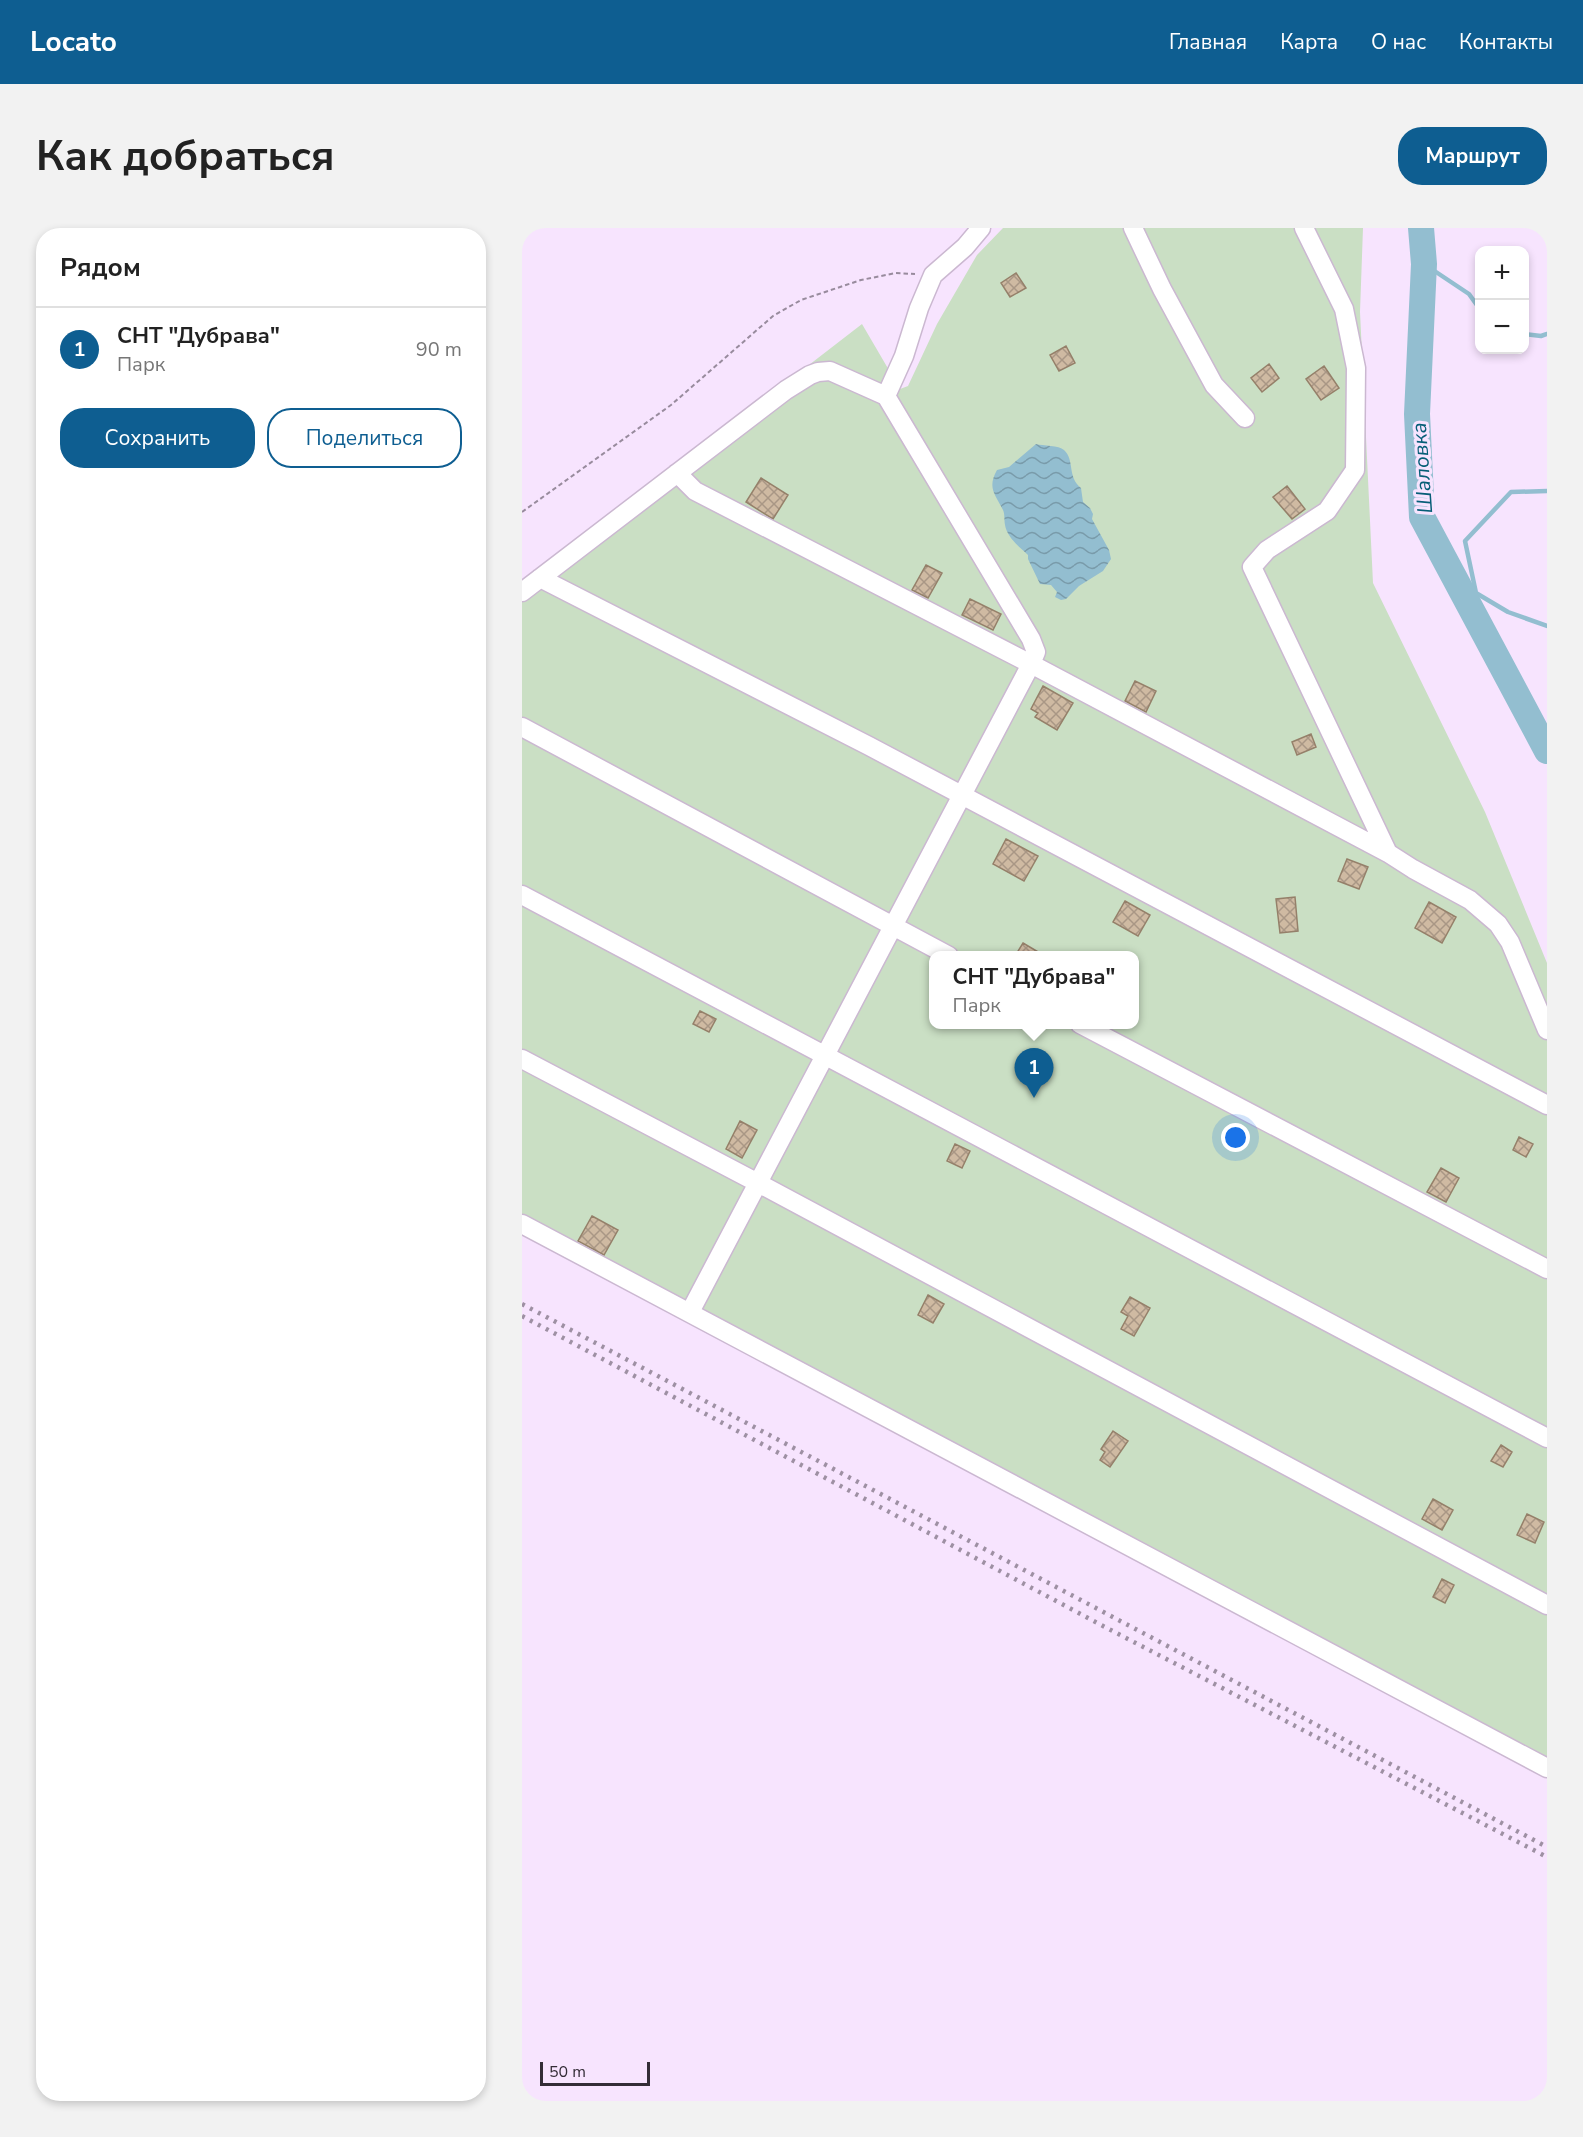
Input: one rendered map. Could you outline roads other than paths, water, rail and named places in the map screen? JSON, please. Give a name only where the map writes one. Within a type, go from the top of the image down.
[{"type":"street","points":[[886,396],[904,356],[919,308],[933,275],[965,247],[981,228]]},
{"type":"street","points":[[1133,228],[1161,289],[1214,385],[1245,418]]},
{"type":"street","points":[[1304,228],[1344,309],[1356,368],[1355,470],[1327,512],[1267,550],[1252,567],[1388,853]]},
{"type":"street","points":[[522,592],[786,390],[818,372],[830,371],[886,396],[1031,639],[1036,652],[690,1312]]},
{"type":"street","points":[[677,473],[695,491],[1031,664],[1388,853],[1470,900],[1498,924],[1510,942],[1547,1030]]},
{"type":"street","points":[[540,578],[869,746],[1547,1105]]},
{"type":"street","points":[[522,727],[940,951]]},
{"type":"street","points":[[522,895],[1547,1438]]},
{"type":"street","points":[[1090,1029],[1547,1269]]},
{"type":"street","points":[[522,1059],[1547,1605]]},
{"type":"street","points":[[522,1224],[1547,1768]]},
{"type":"water","points":[[1036,444],[1058,447],[1067,454],[1074,479],[1081,488],[1083,502],[1093,514],[1092,519],[1109,550],[1111,559],[1103,571],[1079,586],[1066,599],[1061,600],[1055,597],[1057,592],[1051,585],[1040,584],[1028,555],[1008,534],[1004,512],[992,486],[997,470],[1009,467]]},
{"type":"waterway","name":"Шаловка","points":[[1421,228],[1424,264],[1417,414],[1422,517],[1547,751]]},
{"type":"waterway","points":[[1424,264],[1469,294],[1475,302]]},
{"type":"waterway","points":[[1529,335],[1541,336],[1547,334]]},
{"type":"waterway","points":[[1547,491],[1511,492],[1465,541],[1476,593],[1508,612],[1547,626]]},
{"type":"railway","points":[[522,1304],[1547,1847]]},
{"type":"railway","points":[[522,1316],[1103,1626],[1547,1857]]},
{"type":"place","name":"СНТ \"Дубрава\"","points":[[1034,1098]]}]
